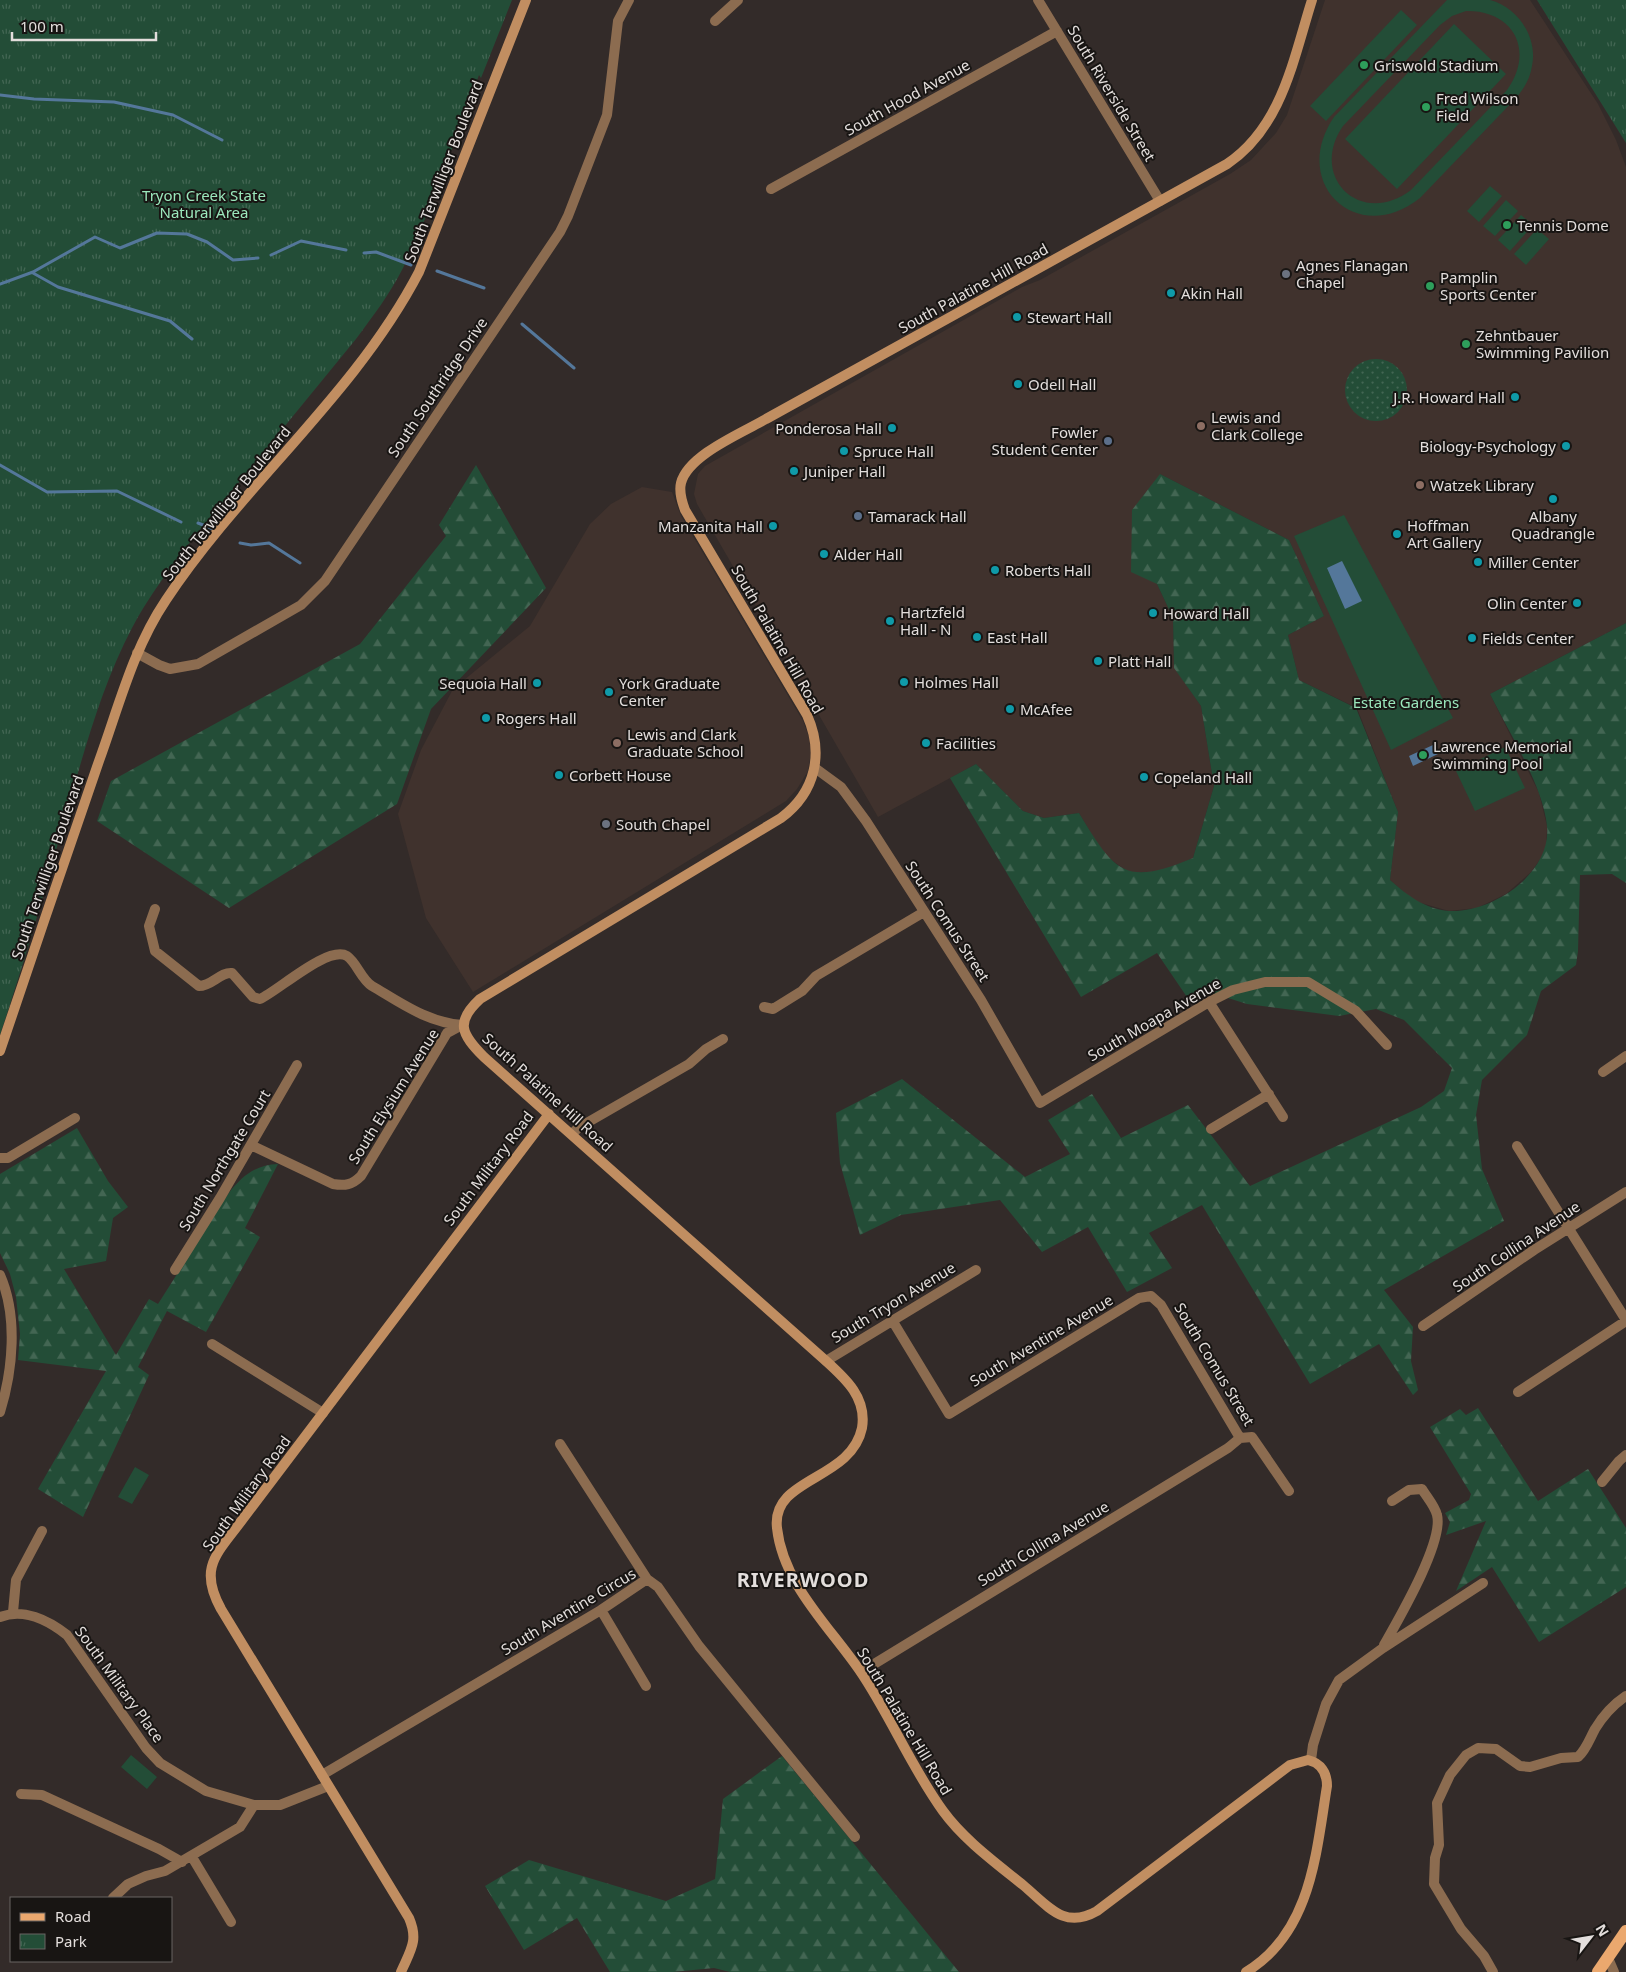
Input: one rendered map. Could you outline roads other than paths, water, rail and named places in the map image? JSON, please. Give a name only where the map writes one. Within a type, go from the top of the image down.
[{"type":"main road","points":[[1598,1972],[1623,1936]]},
{"type":"street","name":"South Terwilliger Boulevard","points":[[0,1051],[120,696],[137,653],[158,613],[185,573],[325,406],[390,323],[407,296],[419,272],[526,0]]},
{"type":"street","name":"South Southridge Drive","points":[[137,653],[158,665],[170,669],[198,664],[301,604],[326,581],[554,240],[568,216],[607,115],[618,21],[629,0]]},
{"type":"street","points":[[715,21],[738,0]]},
{"type":"street","name":"South Riverside Street","points":[[1038,0],[1160,201]]},
{"type":"street","name":"South Palatine Hill Road","points":[[1311,1760],[1304,1760],[1290,1765],[1097,1911],[1080,1919],[1068,1918],[1056,1912],[953,1824],[910,1759],[861,1672],[800,1587],[783,1553],[777,1526],[778,1511],[784,1500],[844,1459],[854,1449],[860,1435],[863,1420],[858,1398],[845,1378],[475,1048],[466,1035],[463,1025],[466,1013],[480,999],[781,818],[802,796],[815,768],[816,747],[807,714],[685,510],[681,490],[685,474],[690,466],[701,456],[766,419],[1227,164],[1244,151],[1262,132],[1282,95],[1312,0]]},
{"type":"street","name":"South Hood Avenue","points":[[771,189],[1057,31]]},
{"type":"street","name":"South Comus Street","points":[[815,768],[846,792],[981,1000],[1040,1103]]},
{"type":"street","points":[[155,909],[149,926],[153,947],[159,955],[199,986],[208,985],[226,974],[232,973],[253,997],[256,999],[265,997],[306,968],[327,957],[342,954],[349,958],[364,980],[379,991],[431,1020],[446,1024],[463,1025]]},
{"type":"street","points":[[764,1007],[771,1009],[779,1005],[800,992],[816,976],[924,912]]},
{"type":"street","name":"South Moapa Avenue","points":[[1040,1103],[1210,1002],[1233,990],[1266,982],[1308,982],[1356,1011],[1387,1045]]},
{"type":"street","points":[[1210,1002],[1283,1116]]},
{"type":"street","name":"South Elysium Avenue","points":[[251,1145],[333,1184],[350,1185],[361,1176],[447,1033],[463,1025]]},
{"type":"street","points":[[572,1134],[578,1128],[689,1064],[706,1049],[723,1039]]},
{"type":"street","points":[[1603,1072],[1626,1056]]},
{"type":"street","name":"South Northgate Court","points":[[175,1270],[297,1065]]},
{"type":"street","points":[[1211,1129],[1269,1094]]},
{"type":"street","name":"South Military Road","points":[[401,1972],[414,1942],[412,1924],[221,1609],[212,1591],[209,1579],[213,1564],[220,1551],[549,1114]]},
{"type":"street","points":[[0,1158],[8,1158],[75,1118]]},
{"type":"street","points":[[1517,1146],[1626,1320],[1518,1392]]},
{"type":"street","name":"South Collina Avenue","points":[[1423,1326],[1626,1192]]},
{"type":"street","name":"South Tryon Avenue","points":[[826,1361],[976,1270]]},
{"type":"street","points":[[0,1276],[6,1288],[11,1335],[9,1370],[0,1412]]},
{"type":"street","name":"South Comus Street","points":[[1150,1296],[1161,1305],[1240,1438],[1252,1437],[1289,1491]]},
{"type":"street","name":"South Aventine Avenue","points":[[892,1320],[948,1414],[1139,1298],[1150,1296]]},
{"type":"street","points":[[212,1344],[323,1413]]},
{"type":"street","name":"South Collina Avenue","points":[[861,1672],[1228,1448],[1240,1438]]},
{"type":"street","points":[[560,1444],[647,1579]]},
{"type":"street","points":[[1602,1482],[1618,1461],[1626,1455]]},
{"type":"street","points":[[1382,1648],[1404,1610],[1434,1545],[1437,1526],[1437,1515],[1422,1489],[1409,1490],[1392,1502]]},
{"type":"street","points":[[0,1617],[13,1612],[16,1580],[42,1531]]},
{"type":"street","name":"South Aventine Circus","points":[[322,1775],[601,1610],[647,1579],[658,1586],[699,1646],[855,1837]]},
{"type":"street","points":[[1246,1972],[1263,1960],[1282,1941],[1296,1919],[1306,1895],[1327,1786],[1324,1771],[1319,1764],[1311,1760],[1313,1745],[1326,1704],[1339,1680],[1382,1648],[1483,1583]]},
{"type":"street","points":[[601,1610],[646,1686]]},
{"type":"street","name":"South Military Place","points":[[13,1612],[55,1625],[67,1634],[146,1748],[160,1763],[206,1791],[254,1805],[280,1805],[328,1786]]},
{"type":"street","points":[[1493,1972],[1484,1956],[1461,1929],[1434,1884],[1439,1845],[1437,1803],[1450,1774],[1466,1755],[1478,1748],[1496,1749],[1520,1766],[1530,1767],[1552,1760],[1578,1757],[1602,1720],[1618,1701],[1626,1696]]},
{"type":"street","points":[[21,1794],[42,1795],[159,1849],[182,1862]]},
{"type":"street","points":[[115,1897],[128,1884],[146,1876],[165,1871],[192,1857],[240,1827],[254,1805]]},
{"type":"street","points":[[192,1857],[230,1922]]},
{"type":"street","points":[[1608,1958],[1614,1972]]},
{"type":"water","points":[[1342,561],[1362,601],[1345,609],[1327,568]]},
{"type":"water","name":"Lawrence Memorial Swimming Pool","points":[[1433,745],[1438,754],[1413,766],[1409,756]]},
{"type":"waterway","points":[[0,95],[34,99],[114,102],[173,115],[222,140]]},
{"type":"waterway","points":[[0,284],[33,272],[95,237],[120,248],[157,233],[187,234],[207,242],[233,260],[258,258]]},
{"type":"waterway","points":[[271,255],[301,241],[346,250]]},
{"type":"waterway","points":[[364,253],[376,252],[411,265]]},
{"type":"waterway","points":[[437,271],[484,288]]},
{"type":"waterway","points":[[33,273],[58,287],[170,321],[192,339]]},
{"type":"waterway","points":[[522,324],[574,368]]},
{"type":"waterway","points":[[0,465],[47,492],[117,491],[181,522]]},
{"type":"waterway","points":[[198,523],[213,529]]},
{"type":"waterway","points":[[240,543],[251,545],[269,543],[300,563]]},
{"type":"place","name":"Griswold Stadium","points":[[1364,65]]},
{"type":"place","name":"Fred Wilson Field","points":[[1426,107]]},
{"type":"place","name":"Tennis Dome","points":[[1507,225]]},
{"type":"place","name":"Agnes Flanagan Chapel","points":[[1286,274]]},
{"type":"place","name":"Pamplin Sports Center","points":[[1430,286]]},
{"type":"place","name":"Akin Hall","points":[[1171,293]]},
{"type":"place","name":"Stewart Hall","points":[[1017,317]]},
{"type":"place","name":"Zehntbauer Swimming Pavilion","points":[[1466,344]]},
{"type":"place","name":"Odell Hall","points":[[1018,384]]},
{"type":"place","name":"J.R. Howard Hall","points":[[1515,397]]},
{"type":"place","name":"Lewis and Clark College","points":[[1201,426]]},
{"type":"place","name":"Ponderosa Hall","points":[[892,428]]},
{"type":"place","name":"Fowler Student Center","points":[[1108,441]]},
{"type":"place","name":"Biology-Psychology","points":[[1566,446]]},
{"type":"place","name":"Spruce Hall","points":[[844,451]]},
{"type":"place","name":"Juniper Hall","points":[[794,471]]},
{"type":"place","name":"Watzek Library","points":[[1420,485]]},
{"type":"place","name":"Albany Quadrangle","points":[[1553,499]]},
{"type":"place","name":"Tamarack Hall","points":[[858,516]]},
{"type":"place","name":"Manzanita Hall","points":[[773,526]]},
{"type":"place","name":"Hoffman Art Gallery","points":[[1397,534]]},
{"type":"place","name":"Alder Hall","points":[[824,554]]},
{"type":"place","name":"Miller Center","points":[[1478,562]]},
{"type":"place","name":"Roberts Hall","points":[[995,570]]},
{"type":"place","name":"Olin Center","points":[[1577,603]]},
{"type":"place","name":"Howard Hall","points":[[1153,613]]},
{"type":"place","name":"Hartzfeld Hall - N","points":[[890,621]]},
{"type":"place","name":"East Hall","points":[[977,637]]},
{"type":"place","name":"Fields Center","points":[[1472,638]]},
{"type":"place","name":"Platt Hall","points":[[1098,661]]},
{"type":"place","name":"Holmes Hall","points":[[904,682]]},
{"type":"place","name":"Sequoia Hall","points":[[537,683]]},
{"type":"place","name":"York Graduate Center","points":[[609,692]]},
{"type":"place","name":"McAfee","points":[[1010,709]]},
{"type":"place","name":"Rogers Hall","points":[[486,718]]},
{"type":"place","name":"Lewis and Clark Graduate School","points":[[617,743]]},
{"type":"place","name":"Facilities","points":[[926,743]]},
{"type":"place","name":"Lawrence Memorial Swimming Pool","points":[[1423,755]]},
{"type":"place","name":"Corbett House","points":[[559,775]]},
{"type":"place","name":"Copeland Hall","points":[[1144,777]]},
{"type":"place","name":"South Chapel","points":[[606,824]]},
{"type":"district","name":"RIVERWOOD","points":[[803,1579]]},
{"type":"park label","name":"Tryon Creek State Natural Area","points":[[204,204]]},
{"type":"park label","name":"Estate Gardens","points":[[1406,702]]}]
